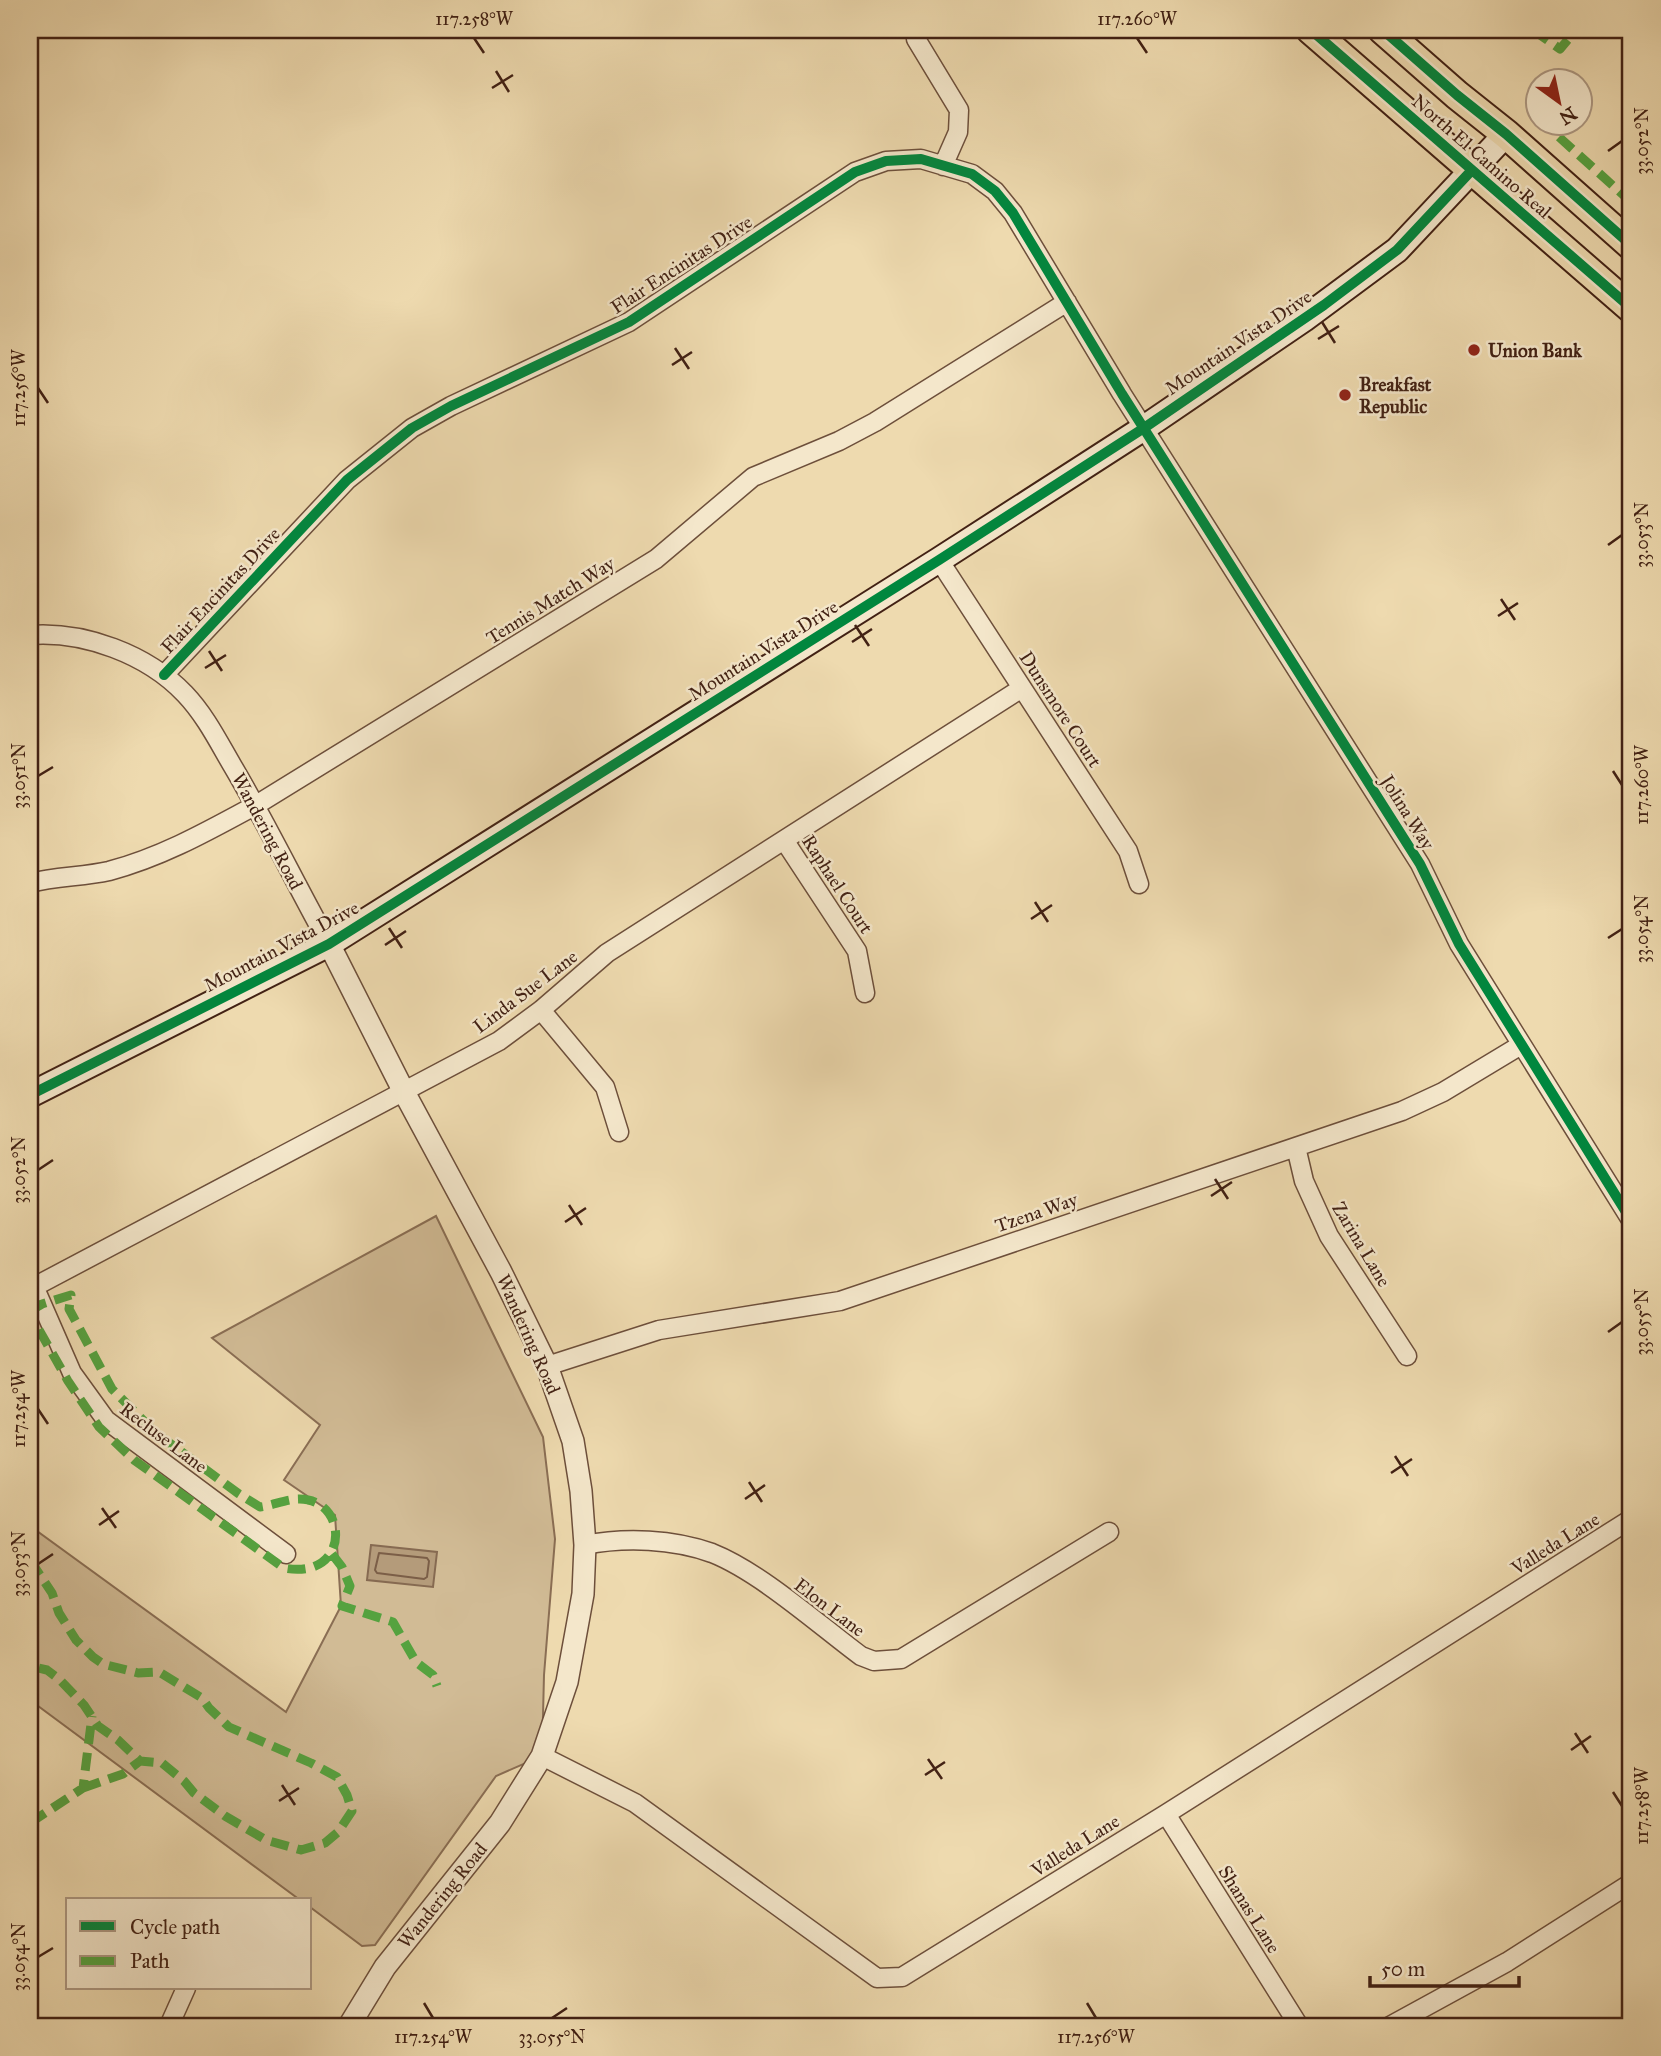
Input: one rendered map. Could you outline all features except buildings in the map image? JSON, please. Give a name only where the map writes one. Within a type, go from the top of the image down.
[{"type":"main road","name":"North El Camino Real","points":[[1311,30],[1631,308]]},
{"type":"main road","name":"North El Camino Real","points":[[1383,30],[1631,245]]},
{"type":"main road","name":"Mountain Vista Drive","points":[[30,1095],[329,944],[1144,428],[1304,319],[1397,250],[1506,134]]},
{"type":"street","points":[[916,39],[960,110],[958,132],[943,166]]},
{"type":"street","name":"Flair Encinitas Drive","points":[[164,675],[347,480],[412,428],[451,406],[629,322],[855,172],[886,161],[920,159],[972,174],[995,191],[1013,213],[1144,428]]},
{"type":"street","name":"Tennis Match Way","points":[[30,883],[54,877],[106,872],[151,859],[256,805],[656,559],[753,477],[839,441],[875,422],[1067,302]]},
{"type":"street","name":"Jolina Way","points":[[1144,428],[1420,864],[1459,944],[1631,1220]]},
{"type":"street","name":"Dunsmore Court","points":[[939,560],[1128,851],[1139,884]]},
{"type":"street","name":"Wandering Road","points":[[30,635],[50,634],[94,642],[138,659],[164,675],[186,694],[210,727],[256,805],[404,1092],[501,1272],[547,1366],[573,1441],[581,1491],[585,1545],[583,1594],[568,1682],[542,1756],[500,1822],[385,1967],[349,2026]]},
{"type":"street","name":"Linda Sue Lane","points":[[32,1287],[499,1041],[541,1010],[607,953],[1022,688]]},
{"type":"street","name":"Raphael Court","points":[[784,839],[857,951],[865,993]]},
{"type":"street","points":[[541,1010],[605,1087],[619,1132]]},
{"type":"street","name":"Tzena Way","points":[[547,1366],[659,1330],[840,1301],[1402,1111],[1443,1092],[1521,1045]]},
{"type":"street","name":"Zarina Lane","points":[[1296,1147],[1304,1181],[1329,1236],[1407,1356]]},
{"type":"street","name":"Recluse Lane","points":[[32,1287],[72,1373],[106,1420],[286,1554]]},
{"type":"street","name":"Valleda Lane","points":[[542,1756],[635,1803],[877,1978],[902,1977],[1166,1814],[1631,1519]]},
{"type":"street","name":"Elon Lane","points":[[585,1545],[611,1540],[682,1544],[714,1554],[756,1577],[861,1656],[874,1661],[901,1659],[1109,1532]]},
{"type":"street","name":"Shanas Lane","points":[[1166,1814],[1299,2026]]},
{"type":"street","points":[[1390,2026],[1507,1962],[1631,1883]]},
{"type":"street","points":[[169,2026],[185,1990]]},
{"type":"shaded area","points":[[436,1216],[543,1437],[555,1539],[544,1675],[542,1756],[496,1776],[375,1945],[362,1946],[312,1908],[312,1898],[297,1898],[30,1700],[30,1526],[286,1712],[341,1606],[335,1515],[284,1480],[320,1425],[212,1338]]},
{"type":"water","points":[[371,1545],[437,1552],[433,1587],[367,1580]]},
{"type":"marked path","points":[[1533,30],[1560,49],[1576,30]]},
{"type":"marked path","points":[[1559,137],[1631,202]]},
{"type":"marked path","points":[[30,1311],[42,1304],[71,1295],[69,1309],[112,1389],[156,1433],[260,1507],[296,1499],[308,1500],[321,1506],[330,1516],[335,1528],[335,1541],[330,1554],[320,1564],[305,1569],[284,1568],[134,1460],[99,1427],[68,1381],[38,1328],[30,1324]]},
{"type":"marked path","points":[[332,1554],[342,1567],[350,1586],[342,1606],[393,1622],[416,1662],[433,1675],[437,1686]]},
{"type":"marked path","points":[[30,1560],[52,1593],[59,1613],[76,1640],[93,1657],[103,1664],[138,1673],[159,1672],[202,1698],[229,1727],[337,1777],[352,1811],[338,1832],[325,1843],[301,1850],[266,1840],[225,1816],[194,1793],[162,1763],[140,1761],[98,1726],[84,1705],[59,1679],[47,1670],[30,1666]]},
{"type":"marked path","points":[[30,1823],[83,1788],[92,1716]]},
{"type":"marked path","points":[[83,1788],[123,1774],[140,1761]]},
{"type":"cycle path","points":[[1311,30],[1631,308]]},
{"type":"cycle path","points":[[1383,30],[1631,245]]},
{"type":"cycle path","points":[[164,675],[347,480],[412,428],[451,406],[629,322],[855,172],[886,161],[921,159],[972,174],[995,191],[1013,213],[1122,394],[1420,864],[1459,944],[1631,1220]]},
{"type":"cycle path","points":[[30,1095],[329,944],[939,560],[1144,428],[1324,305],[1397,250],[1472,170]]},
{"type":"place","name":"Union Bank","points":[[1474,350]]},
{"type":"place","name":"Breakfast Republic","points":[[1345,395]]}]
